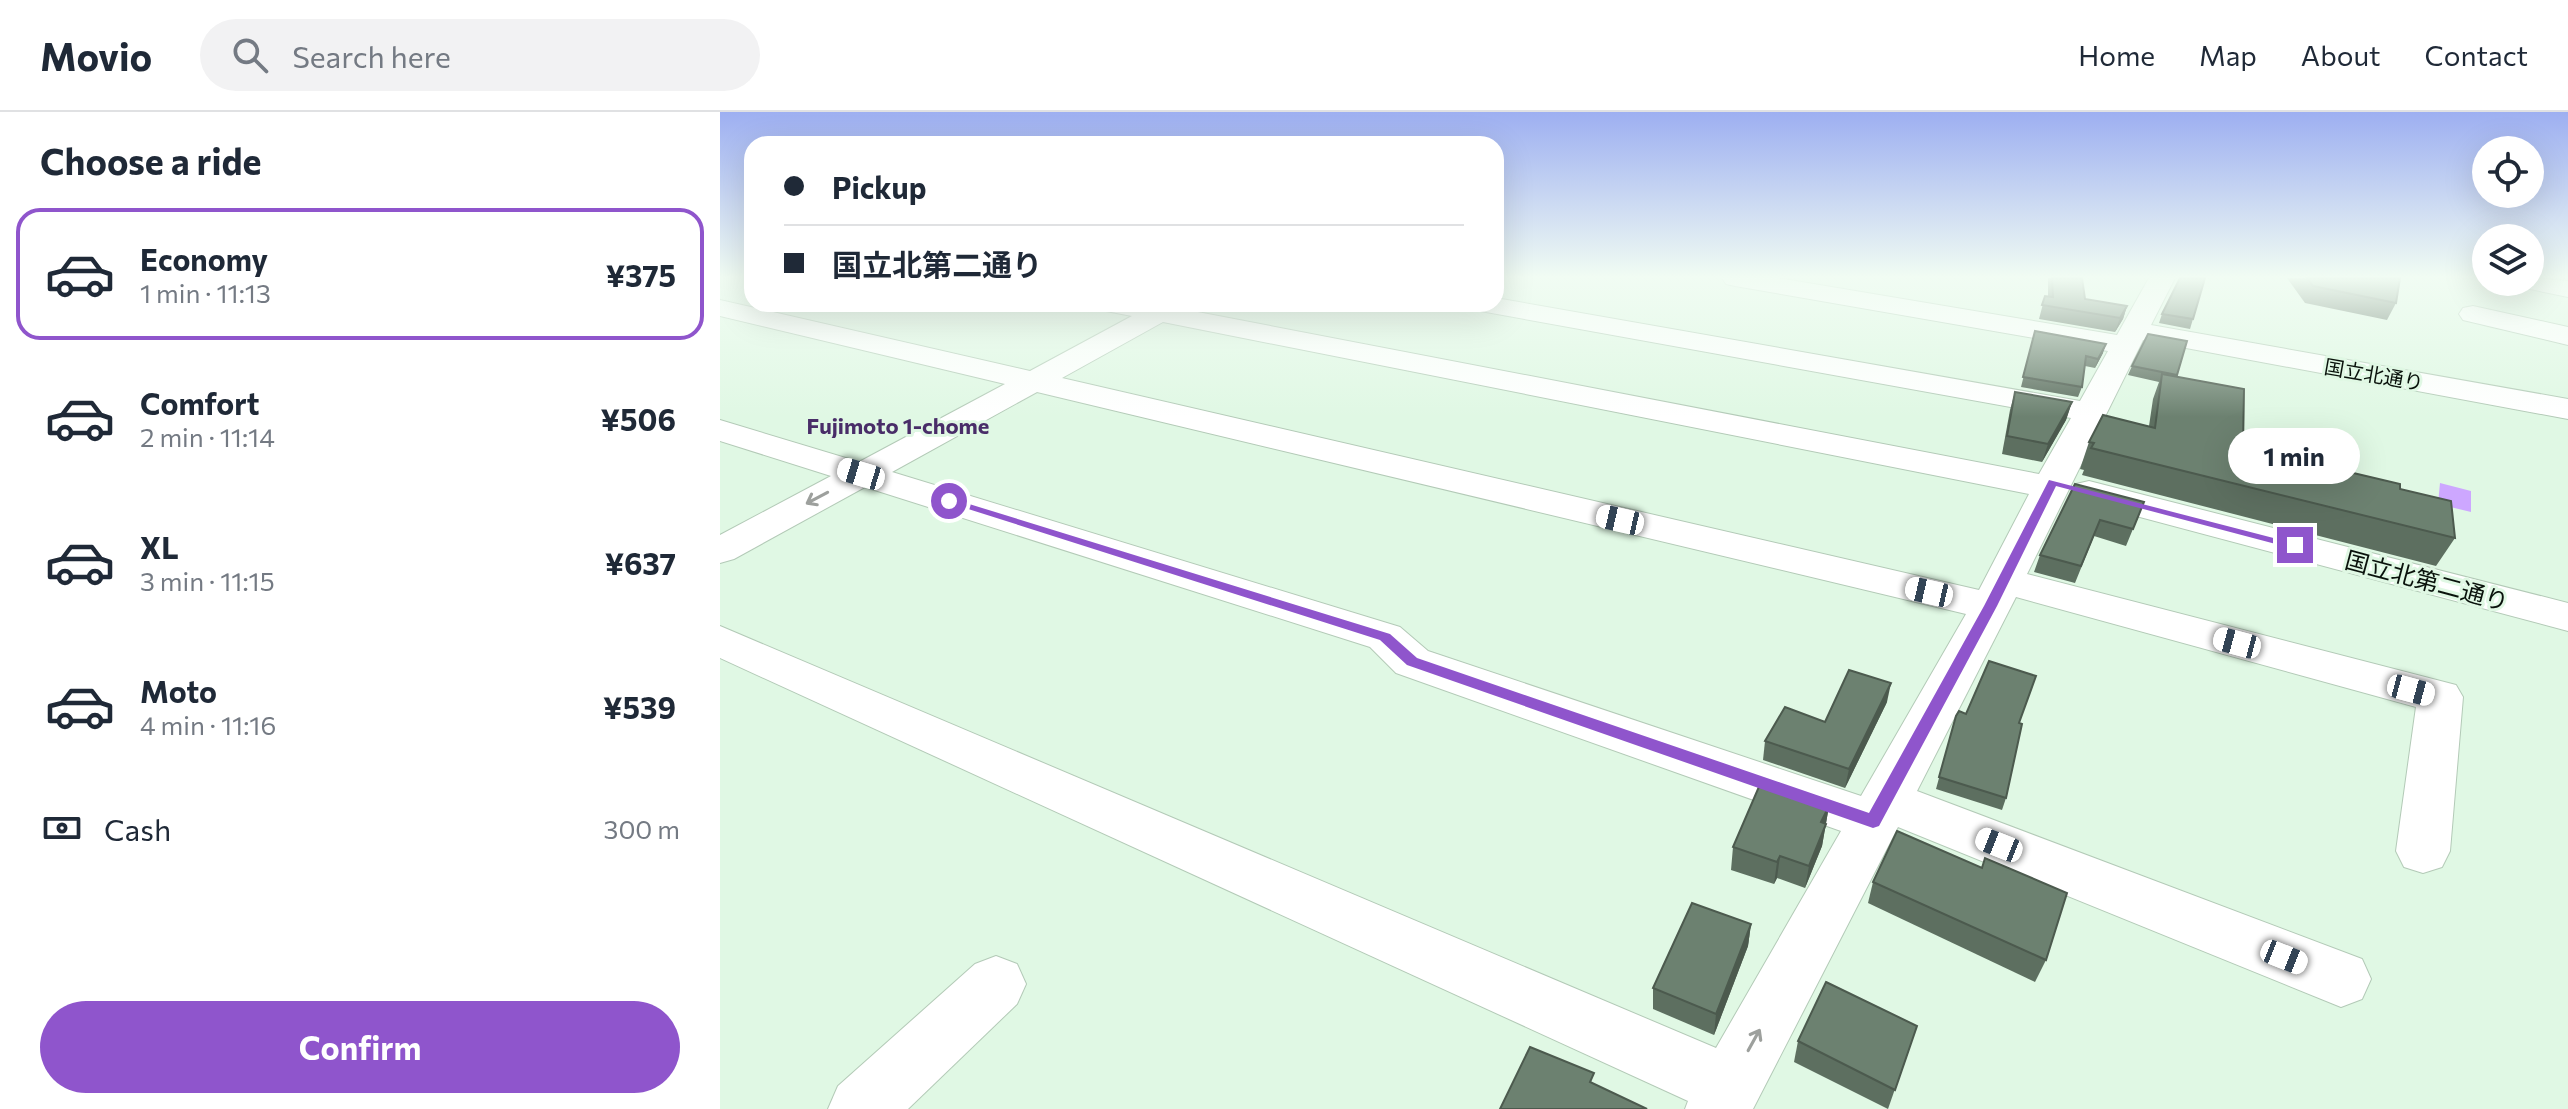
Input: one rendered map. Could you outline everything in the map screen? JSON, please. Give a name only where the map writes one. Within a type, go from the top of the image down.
[{"type":"street","points":[[789,325],[1034,383],[1998,594],[2440,697],[2423,851]]},
{"type":"street","points":[[720,551],[1138,325]]},
{"type":"street","name":"国立北第二通り","points":[[1245,325],[2052,484],[2568,617]]},
{"type":"street","points":[[1601,325],[2091,412]]},
{"type":"street","name":"国立北通り","points":[[2061,325],[2568,409]]},
{"type":"street","points":[[720,641],[1723,1098],[1998,594],[2136,325]]},
{"type":"street","points":[[2518,325],[2568,336]]},
{"type":"street","points":[[720,430],[1385,637],[1412,662],[1879,811],[2341,979]]},
{"type":"street","points":[[861,1109],[996,984]]},
{"type":"shaded area","points":[[2440,483],[2471,491],[2471,512],[2438,504]]},
{"type":"building","points":[[2035,331],[2106,344],[2098,359],[2086,356],[2082,387],[2023,377]]},
{"type":"building","points":[[2148,334],[2187,341],[2177,375],[2132,366]]},
{"type":"building","points":[[2162,374],[2244,389],[2243,447],[2400,484],[2400,489],[2451,501],[2455,538],[2091,448],[2094,443],[2089,442],[2103,415],[2155,428]]},
{"type":"building","points":[[2015,392],[2072,402],[2048,444],[2007,436]]},
{"type":"building","points":[[2075,484],[2144,502],[2133,529],[2100,520],[2081,566],[2040,555]]},
{"type":"building","points":[[1989,661],[2036,676],[2019,723],[2022,724],[2006,798],[1939,777],[1956,716],[1959,711],[1966,714]]},
{"type":"building","points":[[1849,670],[1891,683],[1849,769],[1765,741],[1785,707],[1825,722]]},
{"type":"building","points":[[1761,782],[1829,806],[1821,822],[1826,824],[1809,866],[1780,856],[1777,862],[1733,847]]},
{"type":"building","points":[[1897,831],[1982,868],[1985,858],[2067,893],[2046,960],[1873,882]]},
{"type":"building","points":[[1692,903],[1751,924],[1716,1014],[1653,988]]},
{"type":"building","points":[[1826,982],[1917,1026],[1895,1090],[1798,1041]]},
{"type":"building","points":[[1530,1047],[1594,1073],[1590,1082],[1647,1109],[1500,1109]]},
{"type":"district","name":"Fujimoto 1-chome","points":[[898,425]]},
{"type":"route","points":[[949,501],[1385,637],[1412,662],[1873,821],[1991,606],[2053,482],[2295,545]]}]
